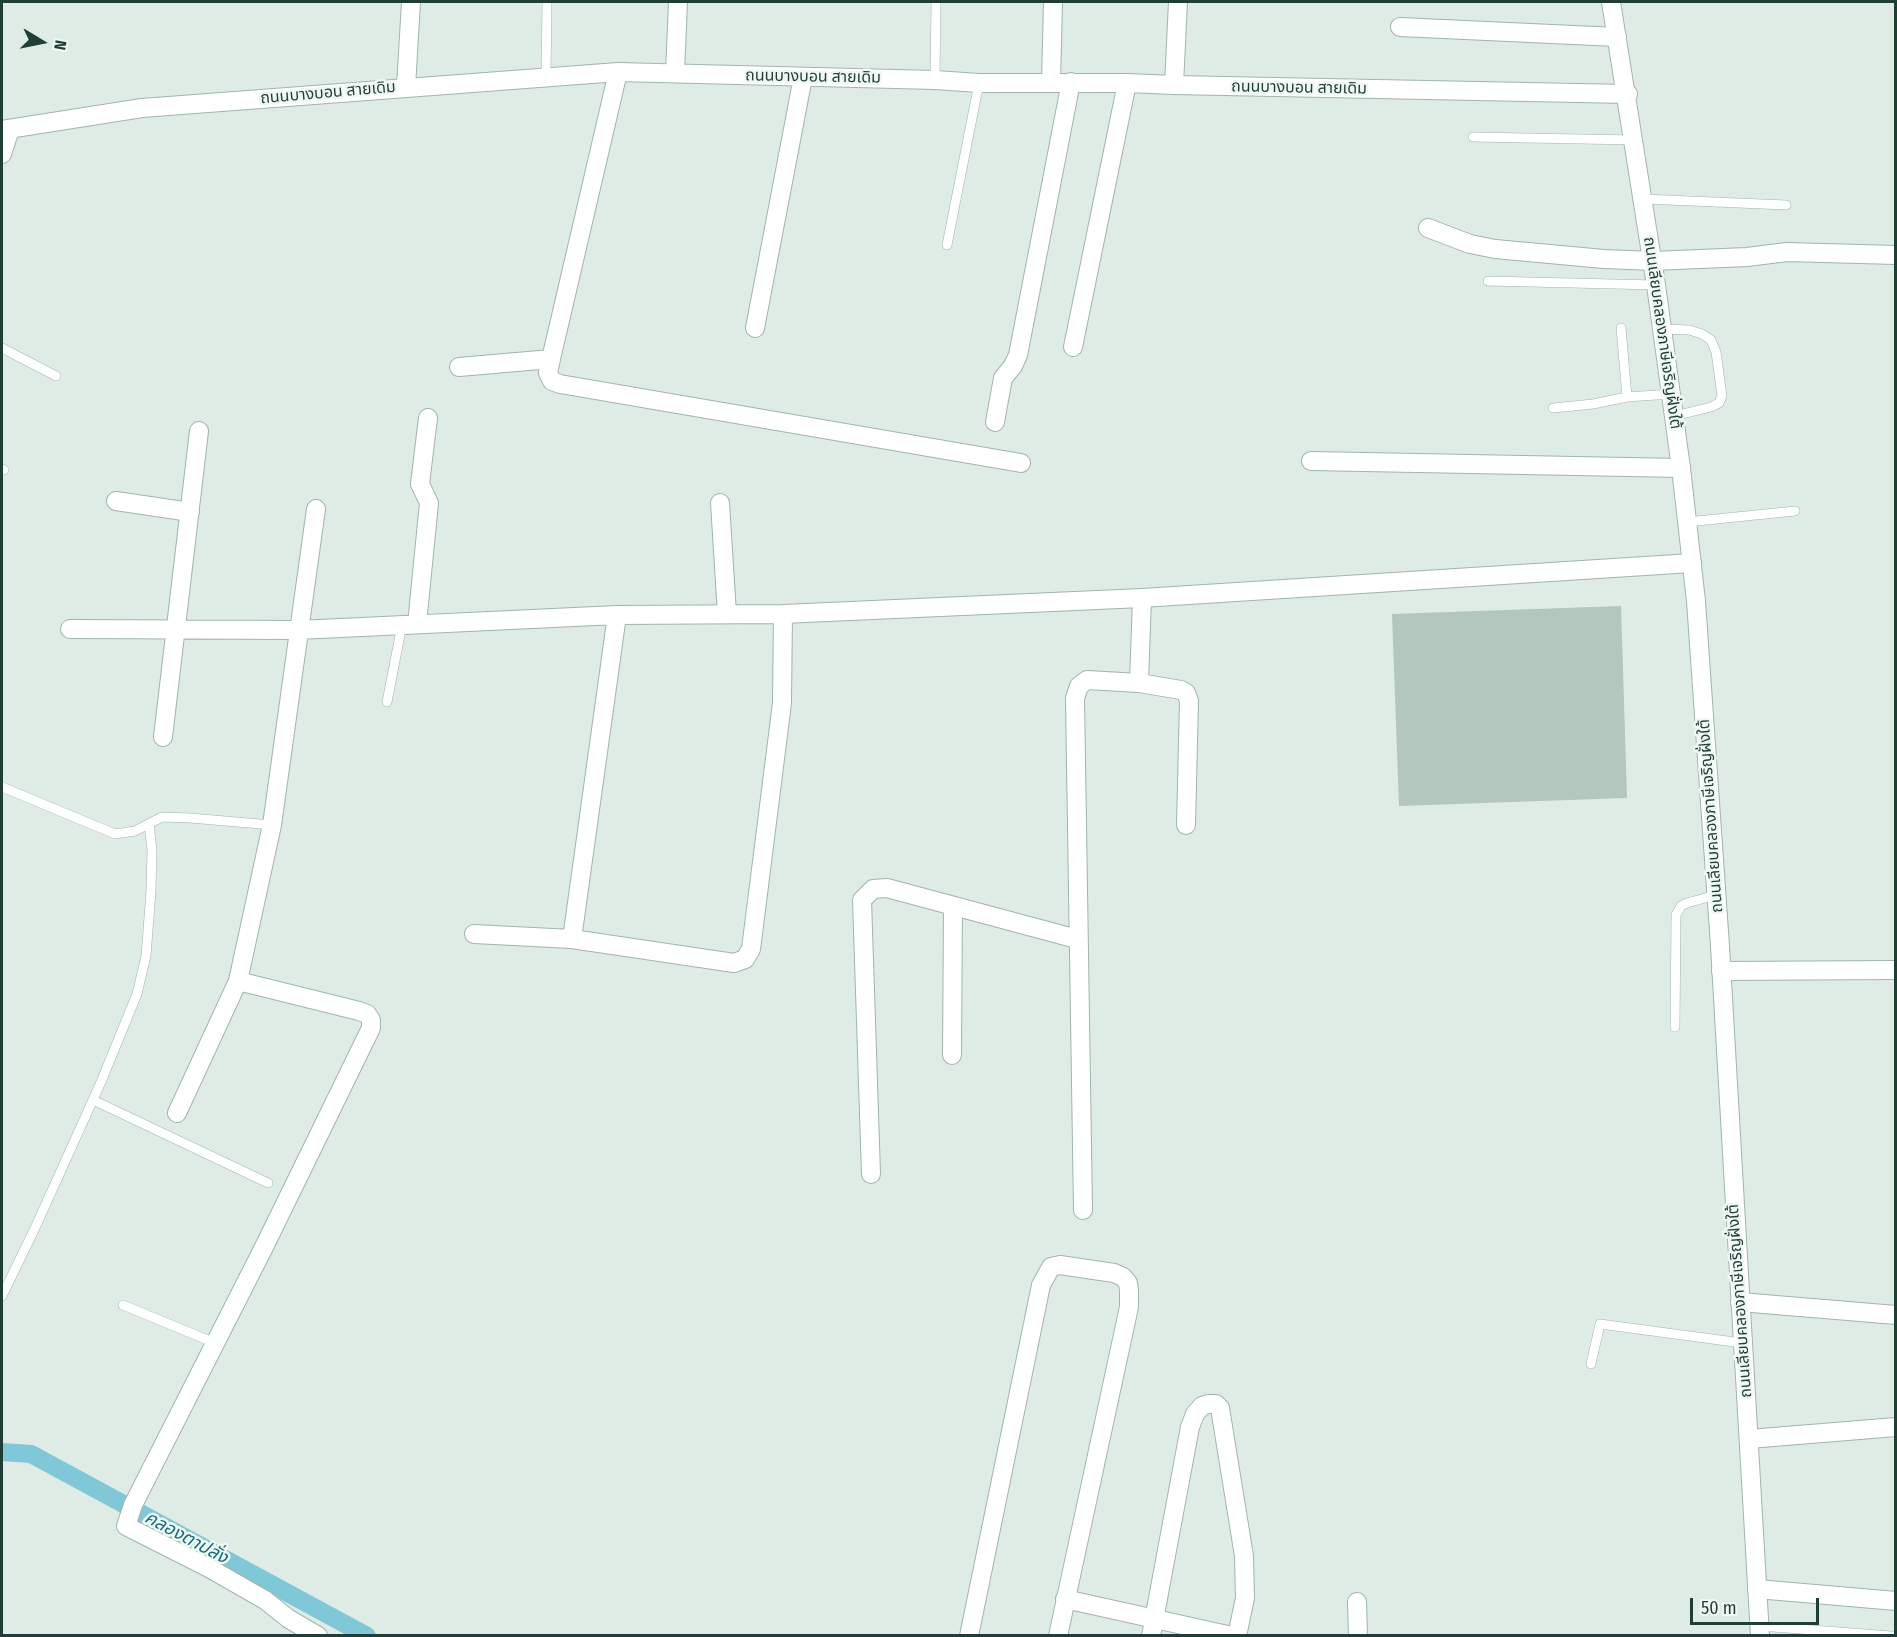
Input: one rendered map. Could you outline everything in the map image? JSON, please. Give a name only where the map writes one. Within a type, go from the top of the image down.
[{"type":"street","points":[[406,87],[411,2]]},
{"type":"street","points":[[675,73],[678,2]]},
{"type":"street","points":[[1052,82],[1053,2]]},
{"type":"street","points":[[1174,86],[1178,2]]},
{"type":"street","name":"ถนนเลียบคลองภาษีเจริญฝั่งใต้","points":[[1611,2],[1628,94],[1653,261],[1681,468],[1696,601],[1721,971],[1760,1631]]},
{"type":"street","points":[[1400,27],[1617,37]]},
{"type":"street","points":[[618,72],[548,373],[552,381],[1021,463]]},
{"type":"street","name":"ถนนบางบอน สายเดิม","points":[[6,129],[142,108],[618,72],[979,83],[1071,82],[1628,94]]},
{"type":"street","points":[[755,328],[803,76]]},
{"type":"street","points":[[995,422],[1003,378],[1013,366],[1018,355],[1071,82]]},
{"type":"street","points":[[1073,347],[1127,83]]},
{"type":"street","points":[[2,154],[6,129]]},
{"type":"street","points":[[1428,228],[1470,244],[1495,249],[1604,259],[1653,261],[1747,257],[1787,252],[1896,255]]},
{"type":"street","points":[[459,367],[551,359]]},
{"type":"street","points":[[410,625],[429,502],[420,484],[428,418]]},
{"type":"street","points":[[163,737],[199,430]]},
{"type":"street","points":[[1311,461],[1681,468]]},
{"type":"street","points":[[116,501],[190,512]]},
{"type":"street","points":[[720,502],[727,614]]},
{"type":"street","points":[[177,1113],[238,981],[272,825],[316,508]]},
{"type":"street","points":[[70,629],[298,630],[617,615],[783,614],[1142,598],[1692,562]]},
{"type":"street","points":[[1139,683],[1142,598]]},
{"type":"street","points":[[474,934],[572,939],[734,963],[746,959],[751,949],[782,704],[783,614]]},
{"type":"street","points":[[572,939],[617,615]]},
{"type":"street","points":[[1083,1209],[1075,698],[1079,686],[1087,680],[1139,683],[1186,693],[1189,701],[1186,825]]},
{"type":"street","points":[[871,1174],[862,900],[873,889],[887,888],[1077,939]]},
{"type":"street","points":[[952,1055],[953,906]]},
{"type":"street","points":[[1721,971],[1896,970]]},
{"type":"street","points":[[238,981],[359,1011],[367,1014],[371,1020],[371,1028],[126,1522],[128,1529],[209,1568],[265,1600],[289,1619],[318,1635]]},
{"type":"street","points":[[969,1635],[1041,1285],[1051,1267],[1060,1265],[1114,1273],[1123,1277],[1130,1291],[1129,1306],[1058,1635]]},
{"type":"street","points":[[1740,1302],[1896,1315]]},
{"type":"street","points":[[1152,1627],[1190,1427],[1195,1414],[1202,1406],[1215,1404],[1220,1408],[1222,1416],[1245,1556],[1245,1598],[1237,1635]]},
{"type":"street","points":[[1749,1439],[1896,1428]]},
{"type":"street","points":[[1757,1589],[1896,1601]]},
{"type":"street","points":[[1065,1599],[1152,1627],[1232,1635]]},
{"type":"street","points":[[1357,1602],[1358,1635]]},
{"type":"lane","points":[[546,76],[548,2]]},
{"type":"lane","points":[[935,80],[936,2]]},
{"type":"lane","points":[[947,245],[979,83]]},
{"type":"lane","points":[[1473,137],[1635,140]]},
{"type":"lane","points":[[1643,199],[1786,205]]},
{"type":"lane","points":[[1488,281],[1656,285]]},
{"type":"lane","points":[[1621,328],[1627,397]]},
{"type":"lane","points":[[1662,329],[1689,330],[1701,334],[1711,340],[1716,352],[1722,396],[1719,403],[1711,408],[1674,416]]},
{"type":"lane","points":[[2,348],[56,376]]},
{"type":"lane","points":[[1553,408],[1593,404],[1627,397],[1671,394]]},
{"type":"lane","points":[[1687,522],[1795,511]]},
{"type":"lane","points":[[387,702],[410,625]]},
{"type":"lane","points":[[2,787],[115,834],[135,831],[162,817],[272,825]]},
{"type":"lane","points":[[2,1296],[93,1100],[137,994],[146,956],[151,891],[152,850],[149,824]]},
{"type":"lane","points":[[1675,1027],[1676,915],[1681,906],[1687,903],[1716,895]]},
{"type":"lane","points":[[93,1100],[268,1183]]},
{"type":"lane","points":[[123,1305],[215,1343]]},
{"type":"lane","points":[[1591,1365],[1600,1324],[1742,1343]]},
{"type":"lane","points":[[1760,1631],[1891,1635]]},
{"type":"building","points":[[1621,606],[1627,798],[1399,806],[1392,614]]},
{"type":"waterway","name":"คลองตาปลั่ง","points":[[2,1452],[31,1454],[367,1636]]}]
